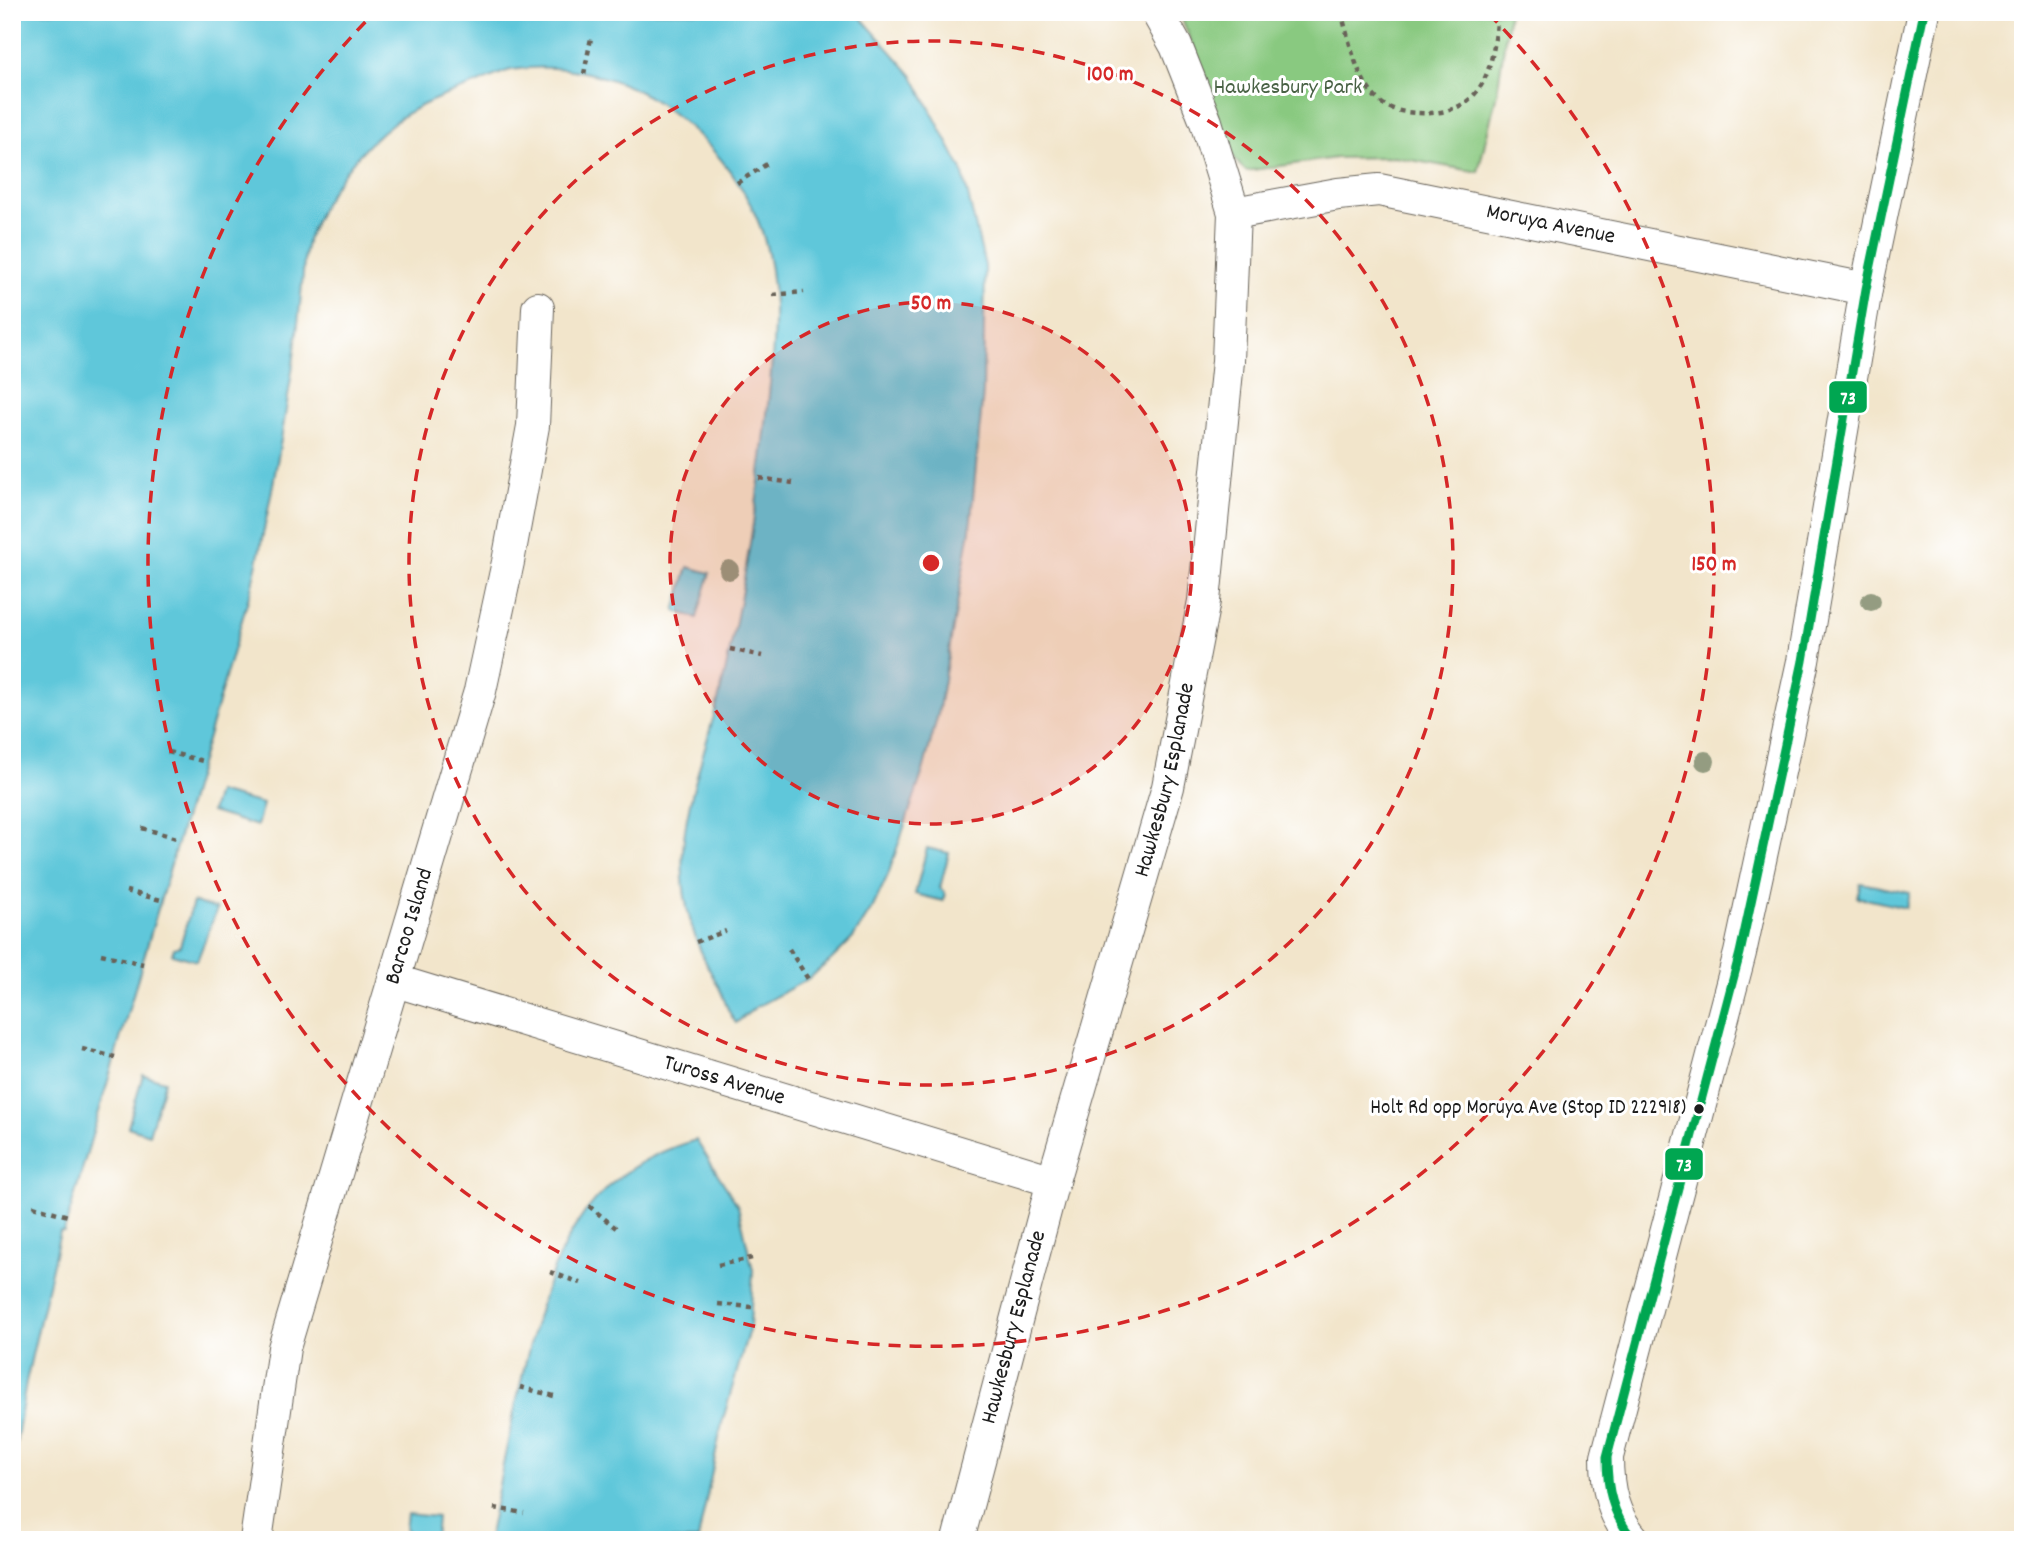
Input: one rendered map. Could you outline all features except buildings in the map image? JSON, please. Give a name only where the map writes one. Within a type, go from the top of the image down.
[{"type":"street","name":"Hawkesbury Esplanade","points":[[958,1540],[1053,1181],[1143,877],[1187,703],[1204,601],[1228,361],[1234,213],[1206,122],[1176,46],[1157,12]]},
{"type":"street","points":[[1634,1540],[1614,1511],[1607,1484],[1607,1457],[1743,939],[1803,662],[1866,289],[1924,12]]},
{"type":"street","name":"Moruya Avenue","points":[[1234,213],[1338,194],[1380,190],[1866,289]]},
{"type":"street","name":"Barcoo Island","points":[[256,1540],[284,1348],[396,981],[480,691],[508,562],[533,426],[538,308]]},
{"type":"street","name":"Tuross Avenue","points":[[396,981],[1053,1181]]},
{"type":"path","points":[[1341,12],[1356,66],[1372,94],[1394,112],[1433,114],[1465,106],[1482,84],[1494,56],[1498,12]]},
{"type":"path","points":[[584,74],[591,38]]},
{"type":"path","points":[[737,183],[766,164]]},
{"type":"path","points":[[773,295],[804,292]]},
{"type":"path","points":[[759,478],[793,483]]},
{"type":"path","points":[[730,649],[762,656]]},
{"type":"path","points":[[168,752],[203,761]]},
{"type":"path","points":[[142,828],[180,839]]},
{"type":"path","points":[[126,891],[162,900]]},
{"type":"path","points":[[696,942],[726,931]]},
{"type":"path","points":[[789,949],[808,978]]},
{"type":"path","points":[[101,954],[143,964]]},
{"type":"path","points":[[82,1049],[115,1057]]},
{"type":"path","points":[[33,1206],[68,1216]]},
{"type":"path","points":[[589,1206],[616,1228]]},
{"type":"path","points":[[718,1265],[752,1258]]},
{"type":"path","points":[[550,1272],[581,1283]]},
{"type":"path","points":[[718,1304],[752,1307]]},
{"type":"path","points":[[520,1387],[554,1396]]},
{"type":"path","points":[[494,1508],[524,1514]]},
{"type":"green space","name":"Hawkesbury Park","points":[[1179,12],[1509,12],[1497,93],[1478,172],[1394,157],[1336,158],[1246,171],[1230,152],[1220,128],[1206,78]]},
{"type":"water","points":[[12,12],[856,12],[913,76],[962,170],[985,266],[983,392],[970,530],[938,714],[923,771],[888,875],[873,907],[853,938],[808,979],[756,1007],[736,1023],[696,941],[686,901],[682,863],[693,790],[726,668],[739,605],[767,414],[773,341],[773,292],[766,244],[758,221],[741,187],[718,157],[692,130],[663,106],[611,79],[571,70],[511,70],[436,99],[397,120],[356,158],[323,205],[307,243],[288,399],[269,508],[251,589],[64,1232],[60,1232],[26,1382],[12,1469]]},
{"type":"water","points":[[688,567],[710,573],[697,618],[675,611]]},
{"type":"water","points":[[217,792],[263,804],[257,826],[211,812]]},
{"type":"water","points":[[927,848],[949,853],[940,888],[945,893],[943,901],[915,894]]},
{"type":"water","points":[[1861,883],[1910,893],[1906,908],[1857,897]]},
{"type":"water","points":[[193,902],[217,909],[197,961],[172,954],[174,948],[180,946]]},
{"type":"water","points":[[143,1075],[165,1081],[149,1134],[128,1127]]},
{"type":"water","points":[[696,1140],[738,1206],[753,1270],[750,1326],[722,1423],[698,1540],[488,1540],[533,1333],[544,1295],[574,1228],[595,1200],[622,1175],[655,1155]]},
{"type":"water","points":[[407,1514],[437,1517],[435,1540],[410,1540],[410,1533],[405,1529]]},
{"type":"transit line","name":"73","points":[[1634,1540],[1620,1521],[1612,1501],[1607,1457],[1740,953],[1803,661],[1866,289],[1924,12]]},
{"type":"place","name":"Holt Rd opp Moruya Ave (Stop ID 222918)","points":[[1699,1109]]}]
